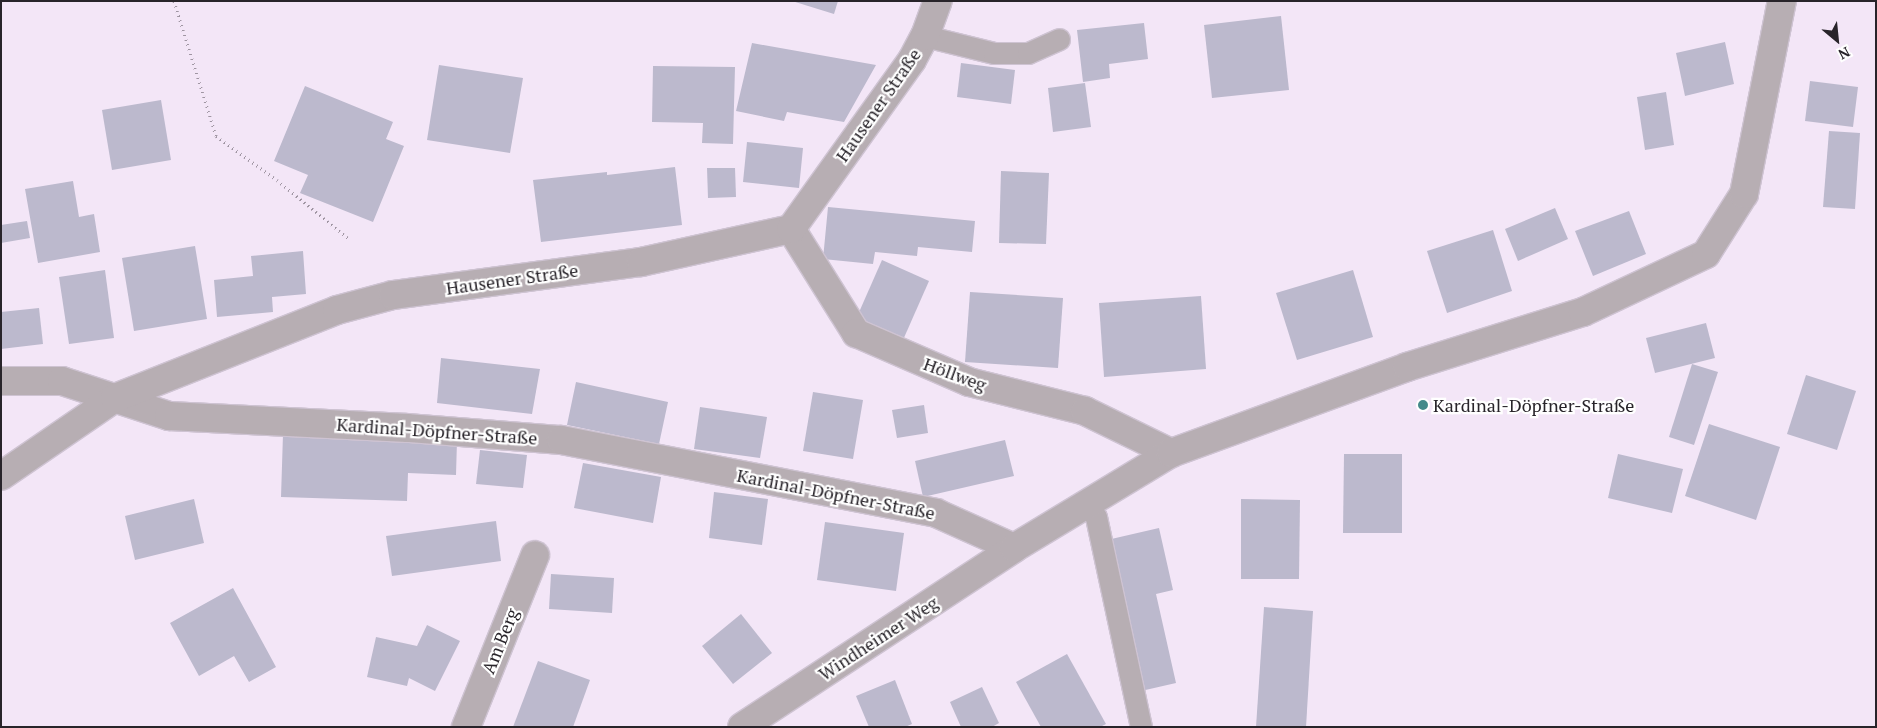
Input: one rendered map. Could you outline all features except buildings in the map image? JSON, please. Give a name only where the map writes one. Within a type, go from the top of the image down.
[{"type":"street","name":"Hausener Straße","points":[[1,476],[114,398],[337,310],[393,295],[641,262],[791,229],[912,60],[925,36],[938,1]]},
{"type":"street","points":[[1014,548],[1171,453],[1408,368],[1583,312],[1706,254],[1744,194],[1782,1]]},
{"type":"street","name":"Höllweg","points":[[791,229],[856,334],[969,382],[1085,411],[1171,453]]},
{"type":"street","name":"Kardinal-Döpfner-Straße","points":[[1,381],[62,381],[169,416],[378,426],[561,440],[936,513],[1014,548]]},
{"type":"street","name":"Windheimer Weg","points":[[742,727],[1014,548]]},
{"type":"street","name":"Am Berg","points":[[466,727],[535,555]]},
{"type":"lane","points":[[925,36],[994,53],[1028,53],[1059,39]]},
{"type":"lane","points":[[1089,504],[1096,517],[1141,727]]},
{"type":"path","points":[[174,1],[216,136],[277,180],[349,240]]},
{"type":"place","name":"Kardinal-Döpfner-Straße","points":[[1423,405]]}]
